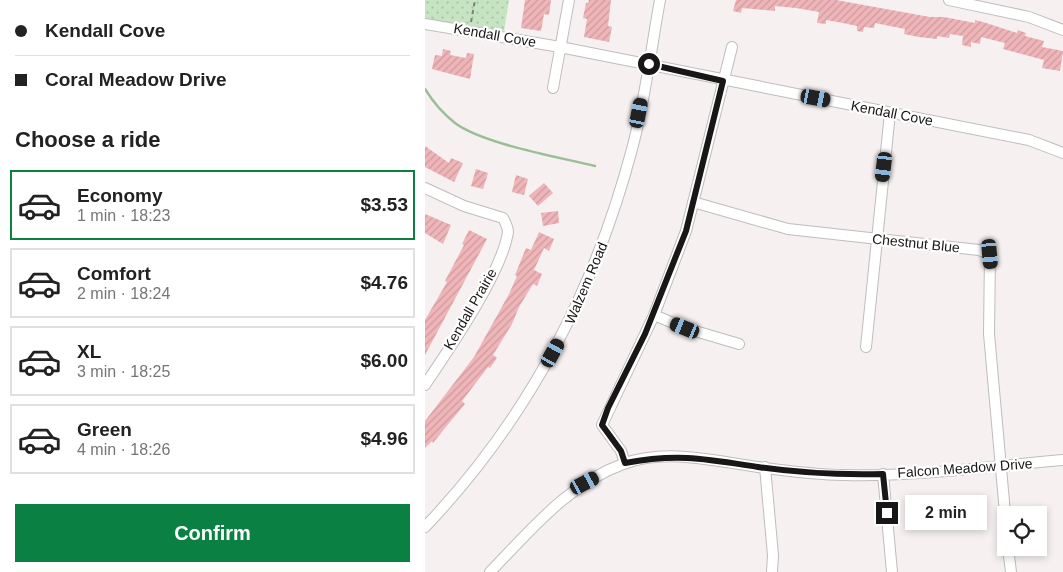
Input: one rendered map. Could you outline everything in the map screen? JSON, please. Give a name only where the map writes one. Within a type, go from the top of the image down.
[{"type":"street","points":[[553,88],[569,0]]},
{"type":"street","name":"Walzem Road","points":[[425,527],[486,457],[528,396],[563,337],[585,290],[612,220],[633,147],[660,0]]},
{"type":"street","points":[[949,0],[1029,17],[1063,30]]},
{"type":"street","name":"Kendall Cove","points":[[425,24],[649,64],[723,81],[1029,140],[1063,153]]},
{"type":"street","points":[[625,463],[621,451],[602,425],[654,315],[686,231],[732,47]]},
{"type":"street","points":[[866,347],[891,113]]},
{"type":"street","name":"Kendall Prairie","points":[[425,188],[464,206],[503,218],[508,230],[502,250],[487,284],[425,385]]},
{"type":"street","name":"Chestnut Blue","points":[[693,202],[788,229],[979,250],[990,254],[989,334],[1001,465]]},
{"type":"street","points":[[654,315],[739,344]]},
{"type":"street","name":"Falcon Meadow Drive","points":[[490,572],[570,492],[625,463],[651,458],[695,457],[765,467],[844,475],[883,474],[1063,460]]},
{"type":"street","points":[[1001,465],[1004,506]]},
{"type":"street","points":[[765,467],[773,555],[772,572]]},
{"type":"street","points":[[883,474],[892,572]]},
{"type":"street","points":[[1009,556],[1011,572]]},
{"type":"path","points":[[471,24],[475,0]]},
{"type":"green space","points":[[425,0],[509,0],[504,31],[425,20]]},
{"type":"building","points":[[525,0],[551,0],[549,15],[544,14],[541,31],[521,28]]},
{"type":"building","points":[[589,0],[611,0],[608,26],[612,27],[609,42],[584,37],[587,19],[583,18],[586,3]]},
{"type":"building","points":[[736,0],[836,0],[930,17],[944,17],[975,23],[975,20],[1017,33],[1018,30],[1026,33],[1025,36],[1044,41],[1042,47],[1063,51],[1060,71],[1042,68],[1044,60],[1003,49],[1005,43],[981,37],[980,44],[971,42],[971,47],[962,45],[963,36],[950,34],[949,38],[937,36],[937,39],[919,37],[904,34],[905,29],[875,23],[874,28],[864,27],[863,32],[857,31],[857,26],[843,23],[826,20],[826,24],[817,23],[819,12],[796,8],[775,6],[775,11],[742,8],[741,13],[733,11]]},
{"type":"building","points":[[443,49],[451,51],[450,55],[466,58],[467,53],[474,54],[470,79],[432,69],[435,55],[442,56]]},
{"type":"building","points":[[425,146],[449,163],[451,158],[463,163],[454,182],[425,167]]},
{"type":"building","points":[[476,169],[488,173],[483,189],[471,186]]},
{"type":"building","points":[[516,175],[528,179],[524,195],[512,192]]},
{"type":"building","points":[[544,183],[553,193],[538,206],[529,196]]},
{"type":"building","points":[[558,211],[559,223],[543,226],[541,213]]},
{"type":"building","points":[[425,214],[451,225],[443,244],[425,233]]},
{"type":"building","points":[[469,230],[487,239],[425,355],[425,320],[447,282],[445,281],[464,245],[462,244]]},
{"type":"building","points":[[539,232],[554,239],[549,251],[544,248],[534,270],[542,274],[537,286],[533,284],[519,307],[512,324],[493,355],[497,358],[462,401],[465,404],[433,443],[432,441],[425,448],[425,421],[474,357],[509,294],[526,248],[531,250]]},
{"type":"waterway","points":[[425,89],[446,115],[468,131],[502,143],[595,166]]},
{"type":"route","points":[[649,64],[723,81],[686,231],[664,291],[624,379],[608,408],[602,425],[621,451],[625,463],[675,456],[844,475],[883,474],[887,513]]}]
